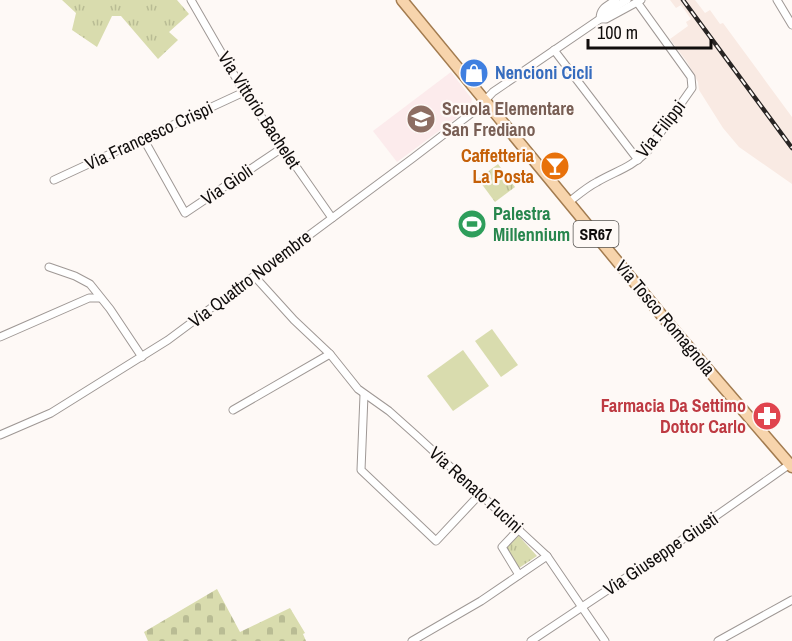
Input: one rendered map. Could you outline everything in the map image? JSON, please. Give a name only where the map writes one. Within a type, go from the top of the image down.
[{"type":"main road","name":"Via Tosco Romagnola","points":[[402,0],[686,345],[791,466]]},
{"type":"street","points":[[185,0],[197,11]]},
{"type":"street","name":"Via Vittorio Bachelet","points":[[191,0],[244,92],[332,218]]},
{"type":"street","points":[[600,19],[600,12],[603,8],[616,0]]},
{"type":"street","points":[[600,19],[627,0]]},
{"type":"street","points":[[777,0],[792,26]]},
{"type":"street","name":"Via Filippi","points":[[569,202],[596,182],[622,171],[647,152],[692,88],[691,76],[639,1],[606,19],[600,19]]},
{"type":"street","name":"Via Quattro Novembre","points":[[0,435],[51,413],[168,340],[477,109],[484,99],[600,19]]},
{"type":"street","points":[[554,50],[638,160]]},
{"type":"street","name":"Via Francesco Crispi","points":[[54,180],[244,92]]},
{"type":"street","name":"Via Gioli","points":[[143,138],[185,213],[282,148]]},
{"type":"street","points":[[49,267],[86,281],[92,286],[142,357]]},
{"type":"street","name":"Via Renato Fucini","points":[[255,277],[294,320],[330,354],[364,395],[389,411],[547,556],[604,641]]},
{"type":"street","points":[[0,337],[89,298],[99,298]]},
{"type":"street","points":[[233,410],[330,354]]},
{"type":"street","points":[[364,395],[361,470],[436,541],[480,493]]},
{"type":"street","name":"Via Giuseppe Giusti","points":[[531,641],[791,466]]},
{"type":"street","points":[[519,529],[501,547],[519,575]]},
{"type":"street","points":[[412,641],[481,601],[547,556]]},
{"type":"street","points":[[718,641],[792,600]]},
{"type":"shaded area","points":[[670,0],[695,0],[705,13],[710,10],[720,24],[723,23],[792,117],[792,184],[739,147],[723,128],[699,90],[698,82],[687,62],[670,39],[688,26],[686,22],[691,19],[681,5],[676,8]]},
{"type":"shaded area","name":"Scuola Elementare San Frediano","points":[[451,72],[472,99],[470,108],[397,162],[373,131]]},
{"type":"green space","points":[[62,0],[177,0],[189,14],[169,32],[178,40],[158,59],[121,16],[112,16],[97,47],[72,30],[76,13]]},
{"type":"green space","points":[[498,164],[515,187],[495,202],[478,179]]},
{"type":"green space","points":[[492,329],[518,365],[501,377],[475,341]]},
{"type":"green space","points":[[463,350],[489,386],[453,411],[427,376]]},
{"type":"green space","points":[[517,534],[537,556],[519,568],[505,546]]},
{"type":"green space","points":[[217,589],[240,632],[290,608],[305,633],[303,634],[306,641],[148,641],[144,632]]},
{"type":"railway","points":[[683,0],[792,148]]},
{"type":"place","name":"Nencioni Cicli","points":[[474,73]]},
{"type":"place","name":"Scuola Elementare San Frediano","points":[[421,119]]},
{"type":"place","name":"Caffetteria La Posta","points":[[555,166]]},
{"type":"place","name":"Palestra Millennium","points":[[472,224]]},
{"type":"place","name":"Farmacia Da Settimo Dottor Carlo","points":[[767,416]]}]
